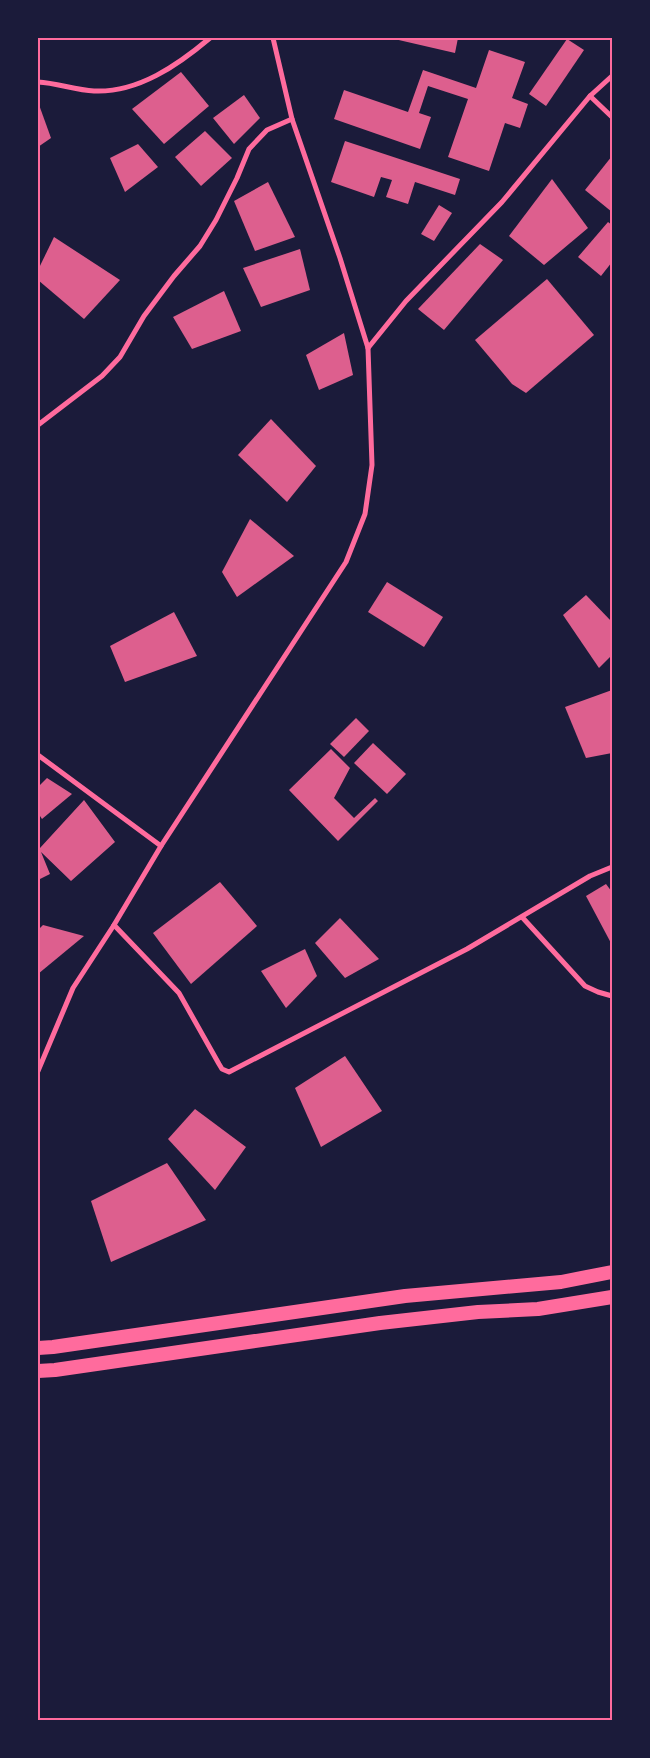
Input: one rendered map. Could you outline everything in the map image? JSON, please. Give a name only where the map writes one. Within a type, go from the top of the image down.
[{"type":"highway","points":[[38,1348],[405,1296],[560,1282],[612,1272]]},
{"type":"highway","points":[[38,1371],[64,1369],[380,1323],[478,1312],[538,1309],[612,1297]]},
{"type":"street","points":[[38,82],[93,91],[119,90],[150,78],[186,59],[210,38]]},
{"type":"street","points":[[38,1071],[73,988],[114,925],[161,846],[346,562],[365,514],[372,465],[368,348],[340,258],[292,119],[273,38]]},
{"type":"street","points":[[368,348],[406,301],[502,202],[590,96],[612,76]]},
{"type":"street","points":[[590,96],[612,117]]},
{"type":"street","points":[[38,425],[102,376],[120,357],[144,316],[174,276],[200,246],[216,220],[249,149],[267,130],[292,119]]},
{"type":"street","points":[[38,756],[161,846]]},
{"type":"street","points":[[114,925],[179,994],[218,1064],[222,1069],[229,1072],[467,949],[590,876],[612,867]]},
{"type":"street","points":[[522,917],[585,986],[612,996]]},
{"type":"building","points":[[390,38],[458,38],[455,53]]},
{"type":"building","points":[[567,39],[584,50],[546,106],[529,94]]},
{"type":"building","points":[[489,50],[525,62],[512,98],[528,104],[520,128],[505,123],[489,171],[448,157],[468,99],[428,86],[419,113],[431,117],[420,149],[334,119],[344,90],[408,112],[423,70],[476,88]]},
{"type":"building","points":[[181,72],[209,106],[164,144],[132,109]]},
{"type":"building","points":[[244,95],[260,118],[234,144],[213,118]]},
{"type":"building","points":[[38,102],[51,138],[38,147]]},
{"type":"building","points":[[205,131],[232,158],[201,186],[175,157]]},
{"type":"building","points":[[345,141],[460,179],[455,195],[415,182],[408,204],[386,197],[392,180],[381,177],[374,197],[331,182]]},
{"type":"building","points":[[138,144],[158,167],[125,192],[110,158]]},
{"type":"building","points":[[612,156],[612,212],[585,190]]},
{"type":"building","points":[[552,179],[588,228],[544,265],[509,236]]},
{"type":"building","points":[[268,182],[295,237],[255,251],[234,201]]},
{"type":"building","points":[[439,205],[452,213],[434,241],[421,234]]},
{"type":"building","points":[[608,222],[612,225],[612,262],[601,276],[578,257]]},
{"type":"building","points":[[54,237],[120,280],[84,319],[38,280],[38,270]]},
{"type":"building","points":[[480,244],[503,260],[444,330],[418,309]]},
{"type":"building","points":[[300,249],[310,290],[261,307],[243,268]]},
{"type":"building","points":[[547,279],[594,335],[526,393],[512,384],[475,340]]},
{"type":"building","points":[[224,291],[241,331],[192,349],[173,317]]},
{"type":"building","points":[[344,333],[353,375],[319,390],[306,355]]},
{"type":"building","points":[[271,419],[316,466],[287,502],[238,455]]},
{"type":"building","points":[[250,519],[294,556],[237,597],[222,572]]},
{"type":"building","points":[[387,582],[443,617],[424,647],[368,612]]},
{"type":"building","points":[[586,595],[612,622],[612,655],[599,668],[563,615]]},
{"type":"building","points":[[174,612],[197,656],[125,682],[110,646]]},
{"type":"building","points":[[612,690],[612,753],[586,758],[565,707]]},
{"type":"building","points":[[356,718],[369,731],[344,757],[330,744]]},
{"type":"building","points":[[373,743],[406,774],[387,794],[354,763]]},
{"type":"building","points":[[331,749],[350,768],[334,798],[354,818],[375,798],[378,801],[338,841],[289,790]]},
{"type":"building","points":[[47,778],[72,794],[42,819],[38,813],[38,787]]},
{"type":"building","points":[[84,800],[115,842],[71,881],[41,852],[50,874],[38,880],[38,842],[40,848]]},
{"type":"building","points":[[220,882],[257,926],[191,984],[153,933]]},
{"type":"building","points":[[606,884],[612,892],[612,945],[586,896]]},
{"type":"building","points":[[340,918],[379,959],[345,978],[315,943]]},
{"type":"building","points":[[43,925],[84,936],[38,974],[38,930]]},
{"type":"building","points":[[305,949],[317,976],[286,1008],[261,971]]},
{"type":"building","points":[[345,1056],[382,1111],[321,1147],[295,1088]]},
{"type":"building","points":[[195,1109],[246,1147],[215,1190],[168,1139]]},
{"type":"building","points":[[167,1163],[206,1220],[111,1262],[91,1201]]}]
